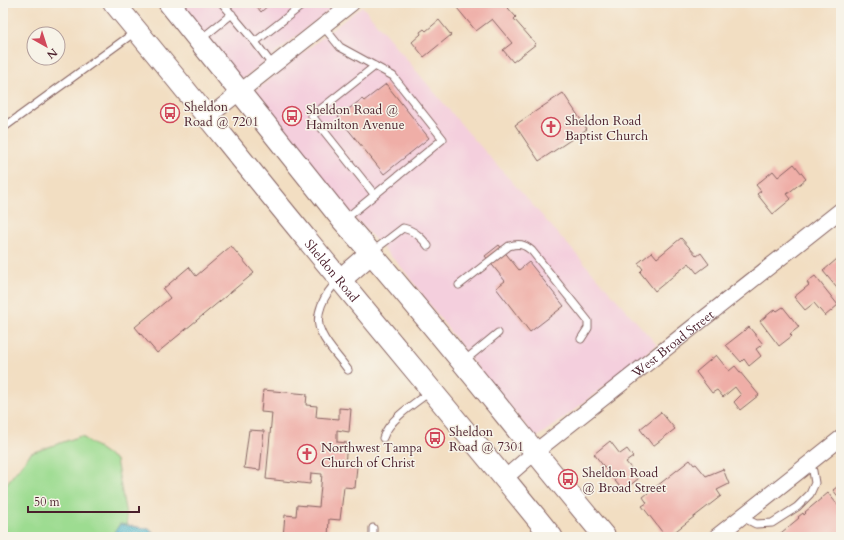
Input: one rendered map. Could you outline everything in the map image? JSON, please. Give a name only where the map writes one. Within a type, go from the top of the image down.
[{"type":"main road","name":"Sheldon Road","points":[[114,3],[552,537]]},
{"type":"main road","points":[[169,3],[343,221],[462,362],[605,537]]},
{"type":"main road","points":[[340,280],[371,253]]},
{"type":"street","points":[[207,118],[323,26],[348,4]]},
{"type":"street","name":"West Broad Street","points":[[505,478],[534,452],[841,210]]},
{"type":"street","points":[[716,537],[841,438]]},
{"type":"lane","points":[[222,3],[273,66]]},
{"type":"lane","points":[[255,42],[305,3]]},
{"type":"lane","points":[[199,41],[232,14]]},
{"type":"lane","points":[[323,26],[340,47],[393,76],[443,138],[343,221]]},
{"type":"lane","points":[[3,128],[137,30]]},
{"type":"lane","points":[[374,194],[312,116],[375,66]]},
{"type":"lane","points":[[371,253],[403,228],[412,230],[428,246]]},
{"type":"lane","points":[[459,285],[509,246],[517,243],[526,246],[532,251],[588,321],[588,328],[580,339]]},
{"type":"lane","points":[[340,280],[326,294],[318,318],[321,334],[348,370]]},
{"type":"lane","points":[[462,362],[498,333]]},
{"type":"lane","points":[[383,438],[391,423],[431,391]]},
{"type":"lane","points":[[742,517],[756,524],[772,523],[797,507],[810,494],[815,482],[810,463]]},
{"type":"lane","points":[[373,528],[373,537]]},
{"type":"shaded area","points":[[178,3],[338,3],[241,81]]},
{"type":"shaded area","points":[[362,6],[466,130],[657,345],[564,418],[536,438],[472,361],[403,269],[341,204],[251,94]]},
{"type":"green space","points":[[81,436],[116,460],[128,526],[120,524],[111,537],[3,537],[3,488],[31,453]]},
{"type":"water","points":[[120,524],[149,529],[158,537],[111,537]]},
{"type":"building","points":[[254,3],[271,3],[261,12]]},
{"type":"building","points":[[463,3],[514,3],[508,8],[516,17],[514,19],[536,44],[513,62],[503,50],[512,43],[492,19],[476,31],[457,8]]},
{"type":"building","points":[[439,20],[451,35],[424,57],[412,42],[421,34],[420,32],[424,29],[426,31]]},
{"type":"building","points":[[386,84],[429,138],[384,174],[338,117],[362,99],[364,101]]},
{"type":"building","name":"Sheldon Road Baptist Church","points":[[563,93],[587,129],[539,161],[515,125]]},
{"type":"building","points":[[794,164],[806,179],[787,194],[791,199],[773,214],[757,194],[761,191],[756,185],[773,171],[778,177]]},
{"type":"building","points":[[681,238],[697,256],[701,253],[709,264],[697,273],[689,263],[655,291],[640,272],[643,269],[638,263],[652,252],[657,258]]},
{"type":"building","points":[[499,245],[519,270],[529,262],[564,306],[530,332],[496,288],[505,281],[485,256]]},
{"type":"building","points":[[231,246],[254,273],[157,353],[135,327],[170,298],[163,289],[189,267],[196,276]]},
{"type":"building","points":[[837,259],[839,262],[841,260],[841,293],[823,271]]},
{"type":"building","points":[[815,276],[838,305],[825,316],[814,303],[805,310],[794,297],[809,285],[807,282]]},
{"type":"building","points":[[783,307],[799,327],[790,334],[792,336],[779,346],[760,321],[775,309],[777,311]]},
{"type":"building","points":[[749,327],[763,344],[756,349],[761,356],[749,366],[744,359],[741,362],[726,345]]},
{"type":"building","points":[[716,355],[729,371],[735,366],[759,395],[740,410],[734,402],[741,395],[735,387],[723,397],[717,390],[712,393],[696,372]]},
{"type":"building","name":"Northwest Tampa Church of Christ","points":[[263,390],[307,394],[306,405],[317,406],[316,417],[339,419],[339,408],[351,409],[349,432],[337,430],[337,442],[347,443],[345,465],[357,466],[355,488],[344,487],[340,520],[329,519],[328,537],[283,537],[285,515],[296,516],[297,505],[319,507],[322,474],[311,473],[310,484],[266,479],[272,413],[261,412]]},
{"type":"building","points":[[661,412],[675,429],[653,446],[640,429]]},
{"type":"building","points":[[249,430],[264,431],[260,470],[244,468]]},
{"type":"building","points":[[610,441],[620,454],[627,449],[633,457],[626,462],[639,478],[623,491],[594,454]]},
{"type":"building","points":[[690,460],[694,465],[696,464],[706,476],[723,469],[729,484],[717,490],[721,496],[666,537],[642,506],[647,503],[643,497]]},
{"type":"building","points":[[841,484],[841,500],[833,490]]},
{"type":"building","points":[[828,493],[841,509],[841,537],[776,537],[803,513],[804,515],[806,513],[805,512]]},
{"type":"place","name":"Sheldon Road @ 7201","points":[[170,113]]},
{"type":"place","name":"Sheldon Road @ Hamilton Avenue","points":[[292,116]]},
{"type":"place","name":"Sheldon Road Baptist Church","points":[[551,127]]},
{"type":"place","name":"Sheldon Road @ 7301","points":[[435,438]]},
{"type":"place","name":"Northwest Tampa Church of Christ","points":[[307,454]]},
{"type":"place","name":"Sheldon Road @ Broad Street","points":[[568,479]]}]
